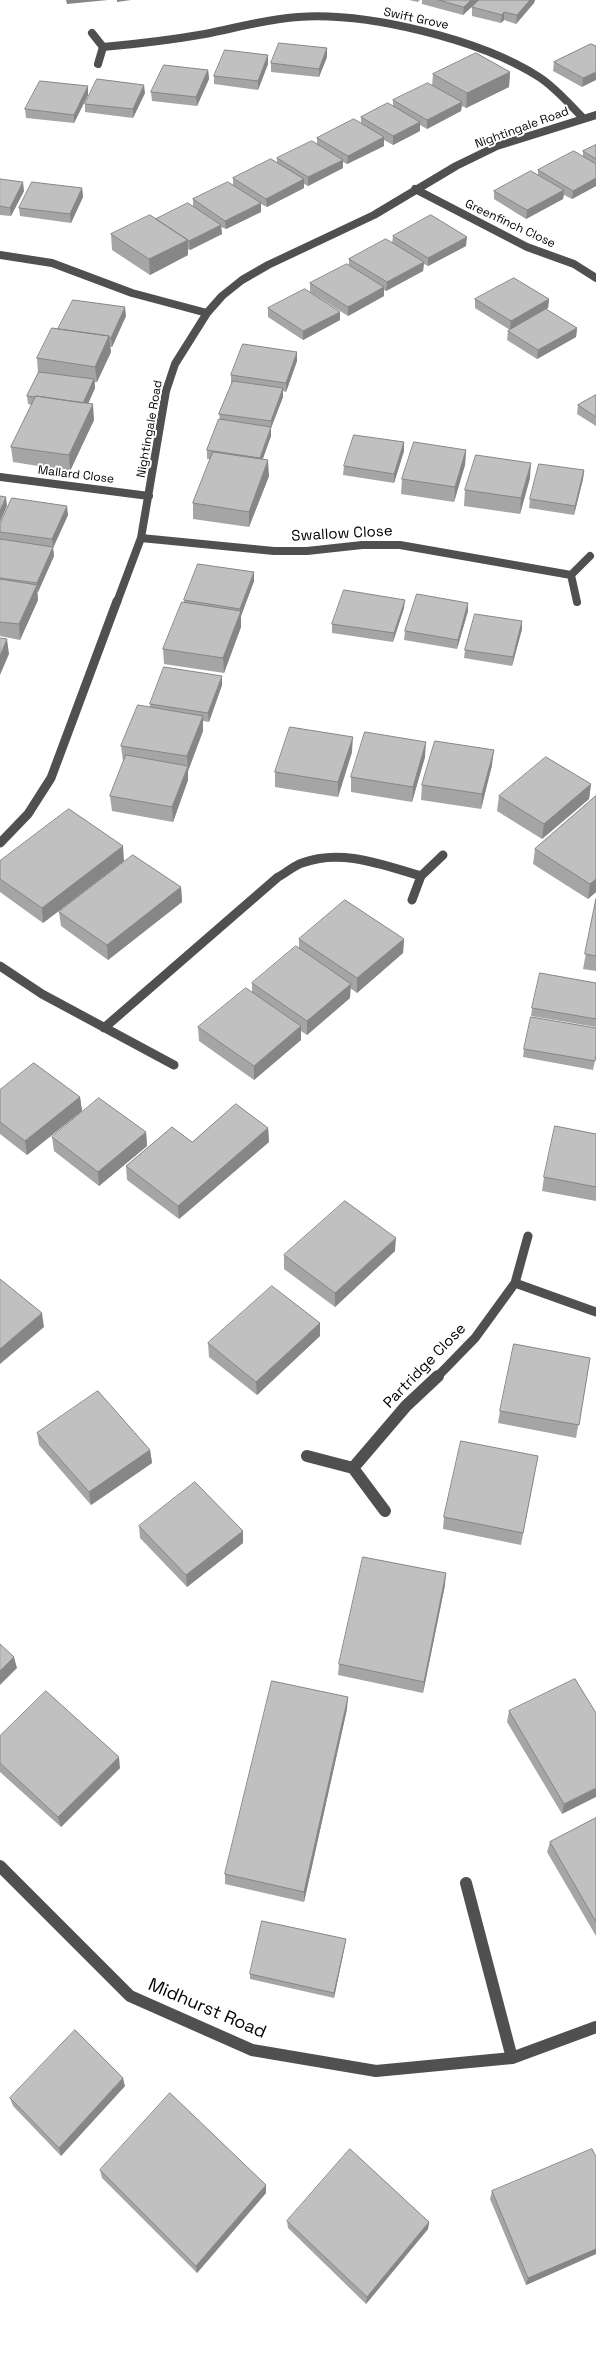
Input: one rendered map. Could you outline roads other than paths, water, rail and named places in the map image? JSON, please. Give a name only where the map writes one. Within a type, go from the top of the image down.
[{"type":"street","name":"Swift Grove","points":[[103,47],[153,43],[298,17],[356,18],[428,32],[491,52],[540,78],[558,92],[583,118]]},
{"type":"street","points":[[92,33],[103,47],[98,64]]},
{"type":"street","name":"Nightingale Road","points":[[0,843],[28,814],[51,778],[141,538],[166,391],[175,364],[207,313],[222,296],[242,280],[268,265],[374,215],[456,166],[497,146],[596,115]]},
{"type":"street","name":"Greenfinch Close","points":[[415,189],[527,247],[574,264],[596,278]]},
{"type":"street","points":[[0,256],[50,261],[133,293],[207,313]]},
{"type":"street","name":"Mallard Close","points":[[0,477],[149,496]]},
{"type":"street","name":"Swallow Close","points":[[141,538],[274,551],[307,551],[362,545],[400,545],[571,575]]},
{"type":"street","points":[[577,602],[571,575],[590,556]]},
{"type":"street","points":[[412,900],[421,876],[443,855]]},
{"type":"street","points":[[104,1028],[278,877],[302,863],[326,857],[350,858],[421,876]]},
{"type":"street","points":[[0,966],[42,994],[174,1065]]},
{"type":"street","name":"Partridge Close","points":[[353,1468],[406,1406],[453,1362],[475,1338],[515,1283],[528,1236]]},
{"type":"street","points":[[515,1283],[596,1312]]},
{"type":"street","points":[[307,1456],[353,1468],[385,1511]]},
{"type":"street","name":"Midhurst Road","points":[[0,1866],[130,1996],[252,2050],[376,2071],[512,2058],[596,2027]]},
{"type":"street","points":[[466,1883],[512,2058]]}]
